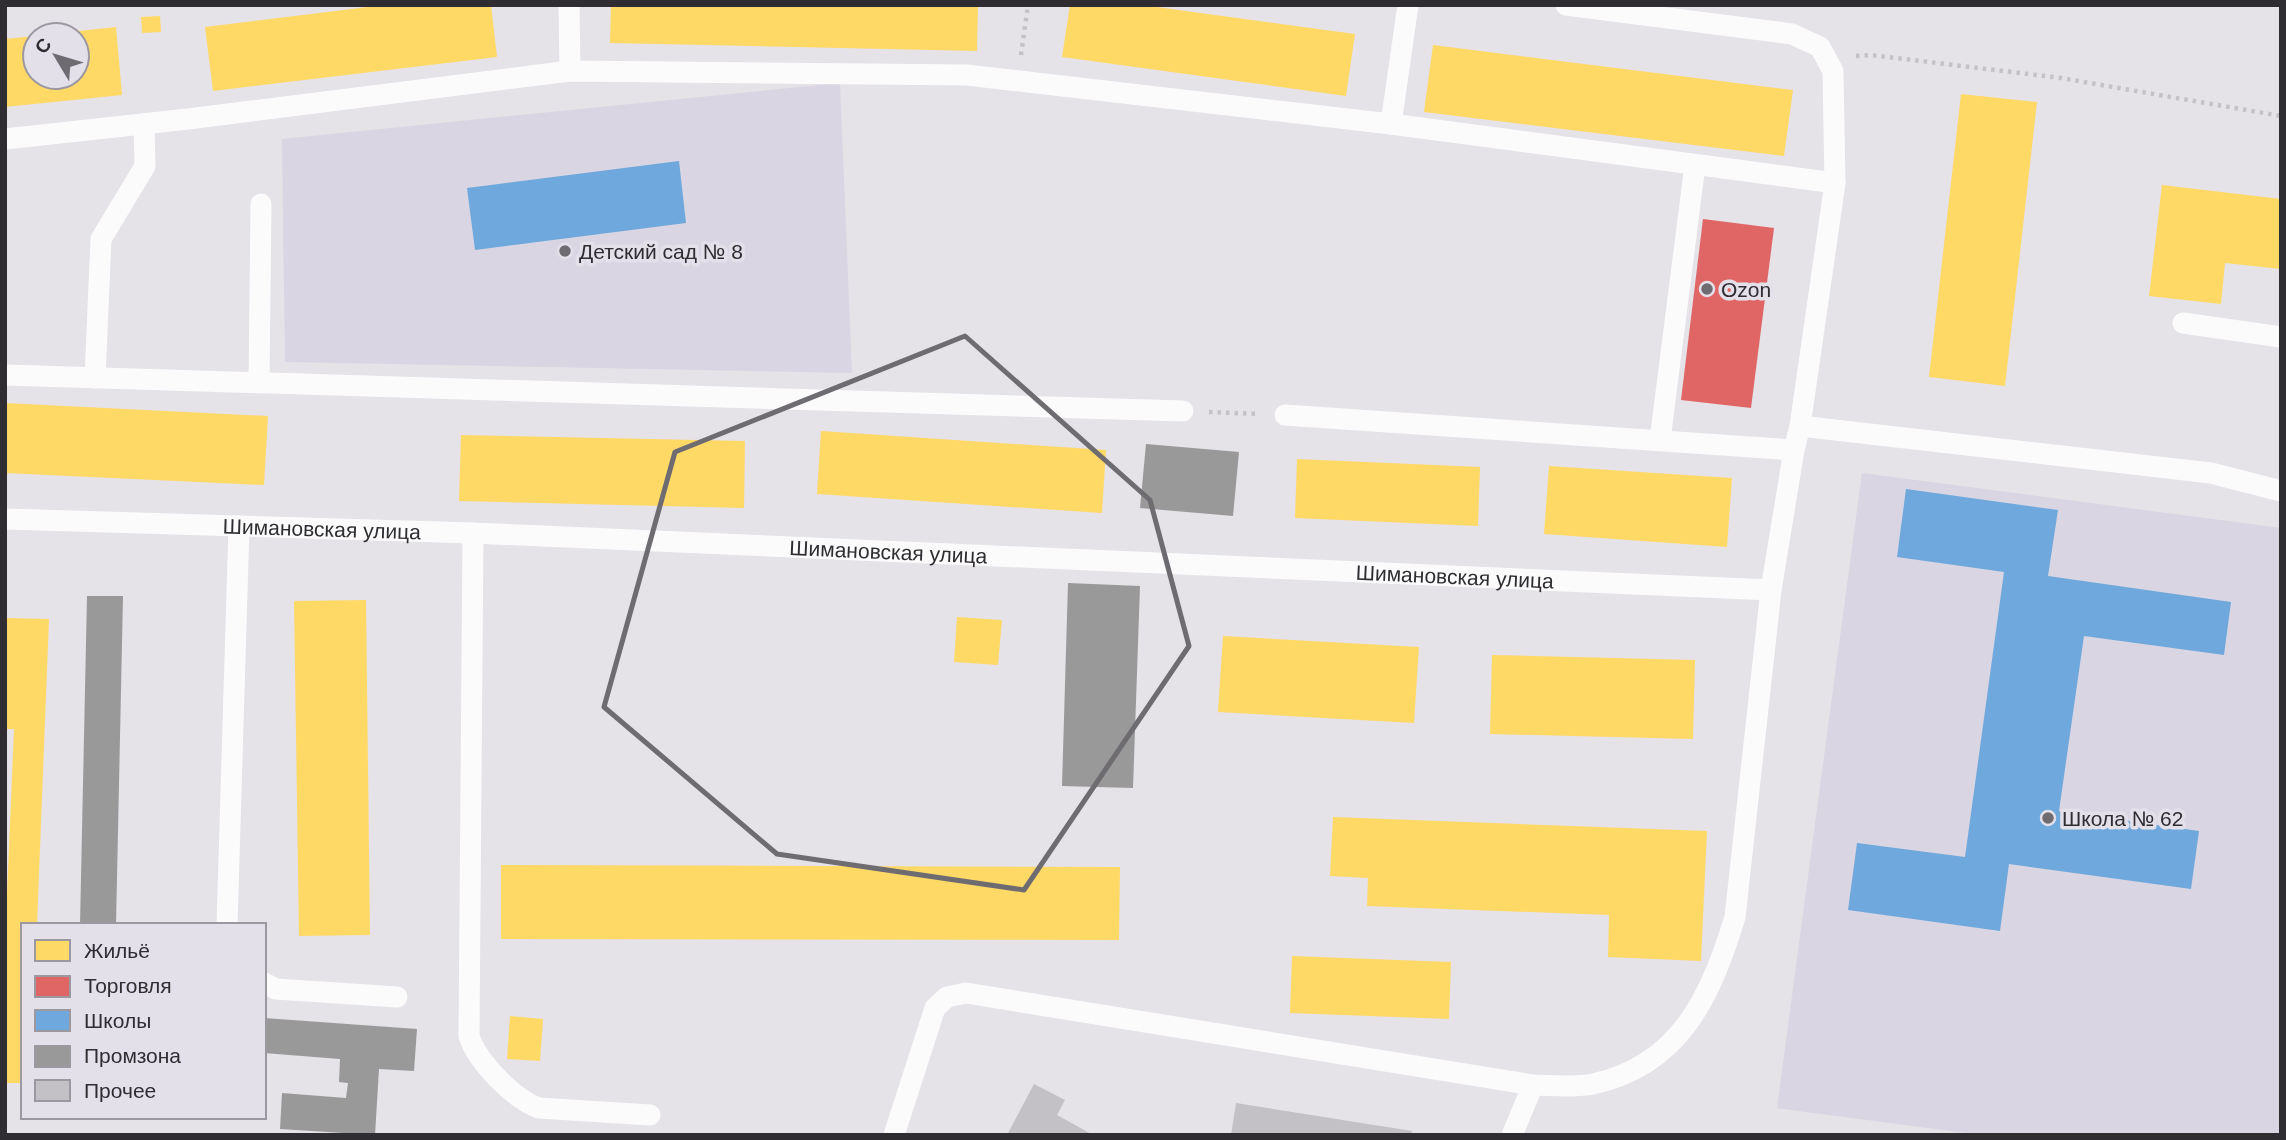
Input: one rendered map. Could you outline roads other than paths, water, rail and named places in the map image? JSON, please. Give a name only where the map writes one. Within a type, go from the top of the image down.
[{"type":"lane","points":[[569,5],[570,71]]},
{"type":"lane","points":[[1391,124],[1408,5]]},
{"type":"lane","points":[[894,1135],[934,1008],[947,997],[966,993],[1533,1085],[1591,1084],[1642,1067],[1691,1022],[1721,964],[1735,917],[1771,590],[1800,426],[1835,183],[1833,71],[1820,47],[1792,34],[1566,5]]},
{"type":"lane","points":[[5,139],[570,71],[967,75],[1391,124],[1835,183]]},
{"type":"lane","points":[[94,378],[101,239],[145,166],[144,124]]},
{"type":"lane","points":[[1660,440],[1695,165]]},
{"type":"lane","points":[[259,383],[261,204]]},
{"type":"lane","points":[[2183,323],[2281,337]]},
{"type":"lane","points":[[5,375],[1183,411]]},
{"type":"lane","points":[[1285,415],[1794,450]]},
{"type":"lane","points":[[1800,426],[2211,473],[2281,491]]},
{"type":"lane","name":"Шимановская улица","points":[[5,519],[473,533],[1771,590]]},
{"type":"lane","points":[[227,923],[239,526]]},
{"type":"lane","points":[[473,533],[469,1036],[478,1056],[526,1104],[539,1108],[650,1115]]},
{"type":"lane","points":[[266,984],[276,989],[397,997]]},
{"type":"lane","points":[[1512,1135],[1533,1085]]},
{"type":"place","name":"Детский сад № 8","points":[[565,251]]},
{"type":"place","name":"Ozon","points":[[1707,289]]},
{"type":"place","name":"Школа № 62","points":[[2048,818]]}]
